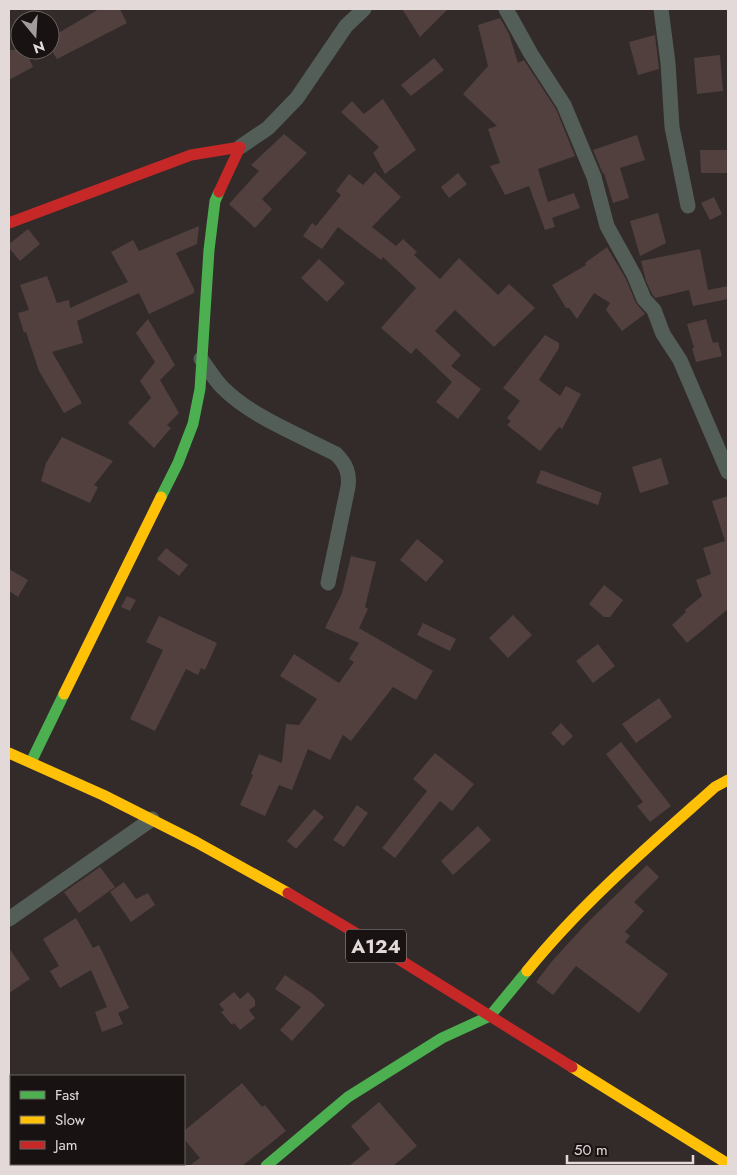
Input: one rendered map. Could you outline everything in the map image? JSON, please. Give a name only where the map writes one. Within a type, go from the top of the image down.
[{"type":"main road","points":[[9,223],[191,156],[240,147]]},
{"type":"main road","points":[[32,762],[178,462],[193,424],[200,389],[209,250],[215,201],[240,147]]},
{"type":"main road","name":"A124","points":[[9,753],[32,762],[152,820],[272,884],[462,998],[728,1164]]},
{"type":"main road","points":[[266,1166],[348,1097],[442,1038],[490,1016],[532,964],[578,914],[715,787],[728,780]]},
{"type":"street","points":[[240,147],[268,128],[297,98],[346,26],[364,9]]},
{"type":"street","points":[[506,9],[531,54],[564,105],[594,177],[608,226],[634,275],[644,299],[654,310],[663,334],[680,360],[728,472]]},
{"type":"street","points":[[661,9],[668,63],[672,127],[688,206]]},
{"type":"street","points":[[201,359],[220,386],[237,401],[256,414],[336,454],[343,460],[349,477],[348,487],[328,582]]},
{"type":"street","points":[[9,919],[152,820]]},
{"type":"building","points":[[99,9],[120,9],[127,23],[60,57],[60,32]]},
{"type":"building","points":[[402,9],[448,9],[420,37]]},
{"type":"building","points":[[500,18],[509,34],[518,63],[524,60],[556,109],[575,156],[538,169],[548,202],[574,193],[580,208],[552,218],[555,227],[545,230],[529,186],[505,195],[490,166],[500,163],[488,129],[497,126],[463,94],[488,66],[478,25]]},
{"type":"building","points":[[655,35],[659,69],[638,75],[629,42]]},
{"type":"building","points":[[10,50],[10,60],[30,60],[33,67],[9,80]]},
{"type":"building","points":[[720,55],[723,91],[697,94],[694,58]]},
{"type":"building","points":[[434,58],[444,70],[411,96],[401,85]]},
{"type":"building","points":[[383,99],[416,150],[385,174],[373,153],[379,147],[341,112],[352,101],[364,114]]},
{"type":"building","points":[[284,134],[307,153],[262,199],[272,209],[255,228],[229,204],[259,171],[251,165]]},
{"type":"building","points":[[637,135],[645,160],[620,168],[629,198],[613,203],[604,173],[593,150]]},
{"type":"building","points":[[700,150],[728,150],[728,173],[701,173]]},
{"type":"building","points":[[375,172],[401,197],[372,227],[396,246],[403,239],[417,252],[414,255],[440,279],[459,258],[498,295],[509,284],[535,308],[494,347],[455,310],[435,331],[461,355],[451,366],[481,389],[458,419],[436,402],[452,382],[416,348],[411,354],[381,328],[416,288],[383,257],[381,260],[338,227],[322,249],[303,236],[312,223],[316,226],[341,195],[336,191],[349,174],[363,185]]},
{"type":"building","points":[[458,173],[467,184],[449,198],[441,187]]},
{"type":"building","points":[[714,197],[722,214],[710,220],[701,203]]},
{"type":"building","points":[[658,213],[666,243],[640,256],[630,221]]},
{"type":"building","points":[[199,226],[197,244],[176,253],[194,289],[194,293],[149,314],[139,293],[77,321],[83,343],[52,352],[82,403],[64,413],[39,371],[26,332],[24,333],[18,313],[29,310],[20,285],[47,276],[57,303],[69,300],[70,308],[128,282],[111,252],[133,240],[139,251]]},
{"type":"building","points":[[28,229],[40,244],[20,261],[9,248],[9,244]]},
{"type":"building","points":[[607,247],[626,279],[636,303],[645,314],[622,331],[606,310],[610,303],[594,293],[577,319],[569,308],[566,308],[552,285],[586,265],[585,263]]},
{"type":"building","points":[[700,249],[708,290],[728,286],[728,299],[693,306],[689,290],[655,298],[646,281],[641,261]]},
{"type":"building","points":[[319,259],[345,283],[327,302],[301,278]]},
{"type":"building","points":[[148,319],[175,365],[160,380],[179,413],[167,425],[171,428],[154,448],[128,423],[151,398],[140,381],[155,362],[136,333]]},
{"type":"building","points":[[706,319],[713,343],[718,342],[722,356],[696,362],[687,324]]},
{"type":"building","points":[[545,335],[559,343],[559,348],[539,380],[560,396],[566,386],[581,394],[562,429],[559,427],[540,451],[507,425],[511,421],[507,418],[520,401],[503,388]]},
{"type":"building","points":[[62,437],[113,461],[94,485],[98,487],[90,503],[41,481],[46,463]]},
{"type":"building","points":[[661,458],[669,484],[640,493],[632,467]]},
{"type":"building","points":[[541,470],[602,493],[598,505],[536,483]]},
{"type":"building","points":[[728,496],[728,609],[687,643],[672,625],[686,612],[685,610],[702,596],[696,580],[711,574],[703,548],[725,541],[712,501]]},
{"type":"building","points":[[417,539],[444,561],[426,582],[400,560]]},
{"type":"building","points":[[166,548],[188,565],[179,576],[157,559]]},
{"type":"building","points":[[351,556],[376,562],[365,607],[368,609],[359,628],[433,671],[416,700],[393,687],[351,741],[343,735],[330,760],[308,749],[292,790],[279,785],[265,816],[240,805],[253,775],[251,774],[259,754],[282,763],[286,724],[299,725],[317,699],[280,676],[294,654],[339,683],[354,662],[349,659],[359,643],[325,628],[342,593]]},
{"type":"building","points":[[9,569],[28,580],[18,597],[9,591]]},
{"type":"building","points":[[604,585],[623,600],[610,617],[604,617],[589,604]]},
{"type":"building","points":[[127,596],[136,600],[130,611],[121,607]]},
{"type":"building","points":[[513,615],[532,635],[508,658],[489,638]]},
{"type":"building","points":[[159,616],[217,643],[205,670],[201,668],[198,675],[186,669],[155,731],[130,719],[163,650],[146,642]]},
{"type":"building","points":[[423,623],[456,639],[450,651],[417,635]]},
{"type":"building","points":[[598,644],[615,666],[593,683],[576,661]]},
{"type":"building","points":[[659,698],[672,717],[636,743],[622,724]]},
{"type":"building","points":[[561,723],[573,736],[563,746],[551,733]]},
{"type":"building","points":[[621,742],[671,806],[650,822],[637,806],[643,802],[606,754]]},
{"type":"building","points":[[435,753],[474,784],[452,811],[440,801],[395,858],[382,848],[427,791],[413,779]]},
{"type":"building","points":[[357,805],[368,813],[344,847],[333,840]]},
{"type":"building","points":[[314,809],[324,817],[296,849],[287,841]]},
{"type":"building","points":[[478,826],[491,840],[453,875],[441,861]]},
{"type":"building","points":[[647,865],[659,877],[634,902],[644,911],[625,932],[630,936],[625,942],[668,974],[639,1013],[576,966],[553,995],[536,982],[553,960],[587,923]]},
{"type":"building","points":[[100,867],[115,887],[79,913],[64,892]]},
{"type":"building","points":[[124,882],[136,899],[148,893],[155,905],[131,922],[110,892]]},
{"type":"building","points":[[76,918],[93,948],[99,945],[129,1008],[118,1013],[123,1024],[102,1032],[95,1012],[107,1007],[91,970],[60,988],[50,971],[59,966],[43,939]]},
{"type":"building","points":[[9,948],[30,979],[9,993]]},
{"type":"building","points":[[285,975],[313,994],[325,1005],[292,1041],[280,1030],[301,1007],[275,989]]},
{"type":"building","points":[[234,992],[240,999],[248,992],[255,1000],[255,1006],[249,1010],[255,1018],[240,1030],[234,1023],[232,1025],[221,1012],[224,1010],[219,1004]]},
{"type":"building","points":[[242,1083],[262,1107],[265,1105],[286,1131],[242,1166],[189,1166],[200,1158],[185,1140],[185,1130]]},
{"type":"building","points":[[379,1102],[417,1146],[393,1166],[349,1166],[370,1149],[351,1126]]},
{"type":"traffic: fast","points":[[161,497],[178,463],[193,424],[200,389],[209,250],[215,201],[219,192]]},
{"type":"traffic: fast","points":[[31,762],[64,694]]},
{"type":"traffic: fast","points":[[266,1166],[348,1097],[442,1038],[490,1016],[527,971]]},
{"type":"traffic: slow","points":[[64,694],[161,497]]},
{"type":"traffic: slow","points":[[9,753],[103,795],[196,842],[288,893]]},
{"type":"traffic: slow","points":[[527,971],[570,922],[617,875],[715,787],[728,780]]},
{"type":"traffic: slow","points":[[572,1067],[728,1164]]},
{"type":"traffic: jam","points":[[9,223],[191,155],[240,147],[219,192]]},
{"type":"traffic: jam","points":[[288,893],[376,945],[572,1067]]}]
